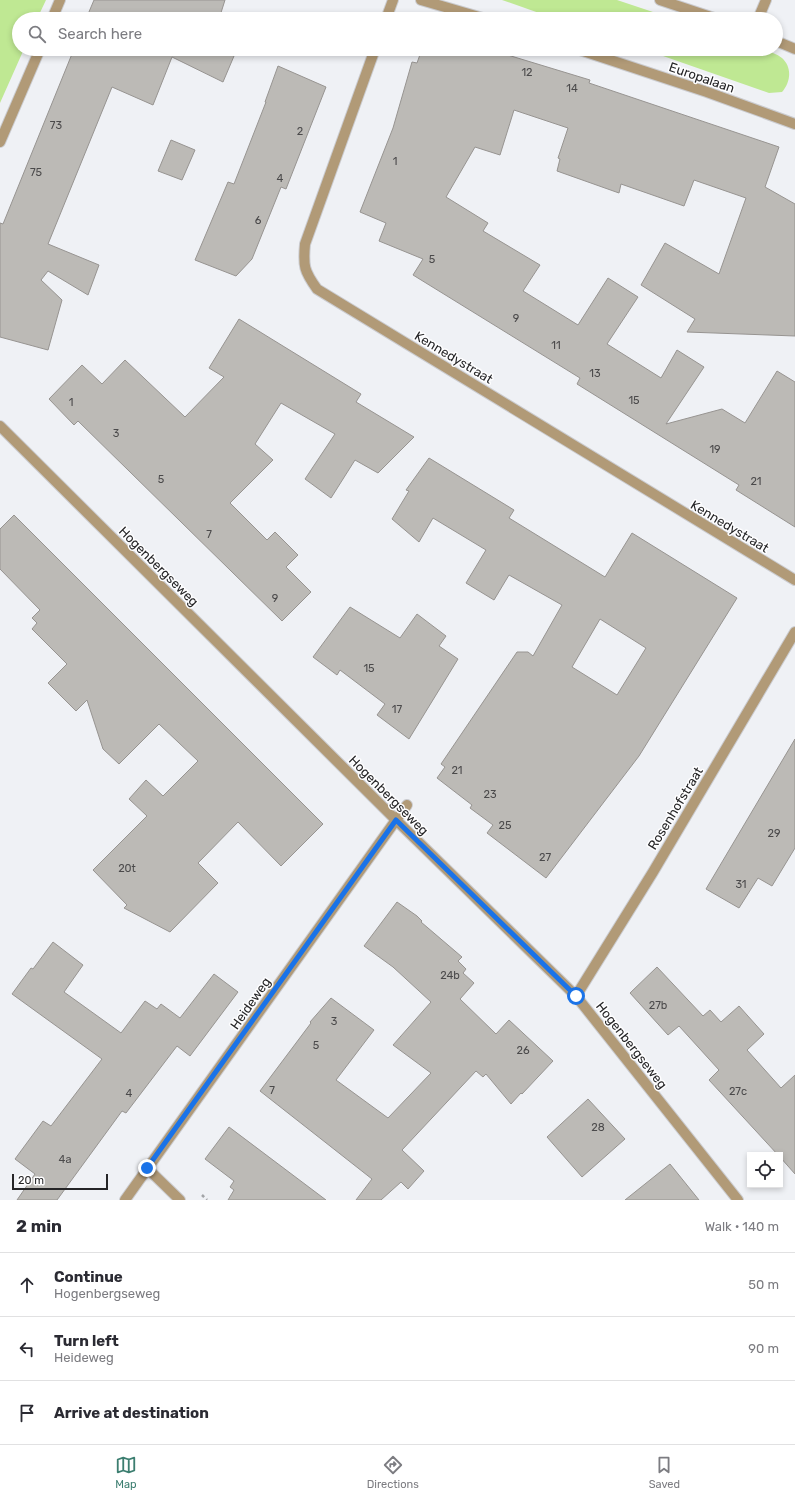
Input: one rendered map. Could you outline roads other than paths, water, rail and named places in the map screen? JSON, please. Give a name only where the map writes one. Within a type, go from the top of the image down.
[{"type":"street","points":[[55,12],[60,0]]},
{"type":"street","points":[[389,12],[393,0]]},
{"type":"street","points":[[421,0],[462,12]]},
{"type":"street","points":[[660,0],[696,12]]},
{"type":"street","points":[[761,12],[766,0]]},
{"type":"street","points":[[783,44],[795,49]]},
{"type":"street","points":[[0,142],[37,56]]},
{"type":"street","name":"Kennedystraat","points":[[373,56],[306,244],[303,260],[307,275],[317,289],[795,580]]},
{"type":"street","name":"Europalaan","points":[[598,56],[707,92],[795,124]]},
{"type":"street","name":"Hogenbergseweg","points":[[0,426],[396,820],[576,996],[738,1200]]},
{"type":"street","name":"Rosenhofstraat","points":[[576,996],[653,872],[795,632]]},
{"type":"street","name":"Heideweg","points":[[125,1200],[407,806]]},
{"type":"street","points":[[147,1168],[180,1200]]}]
